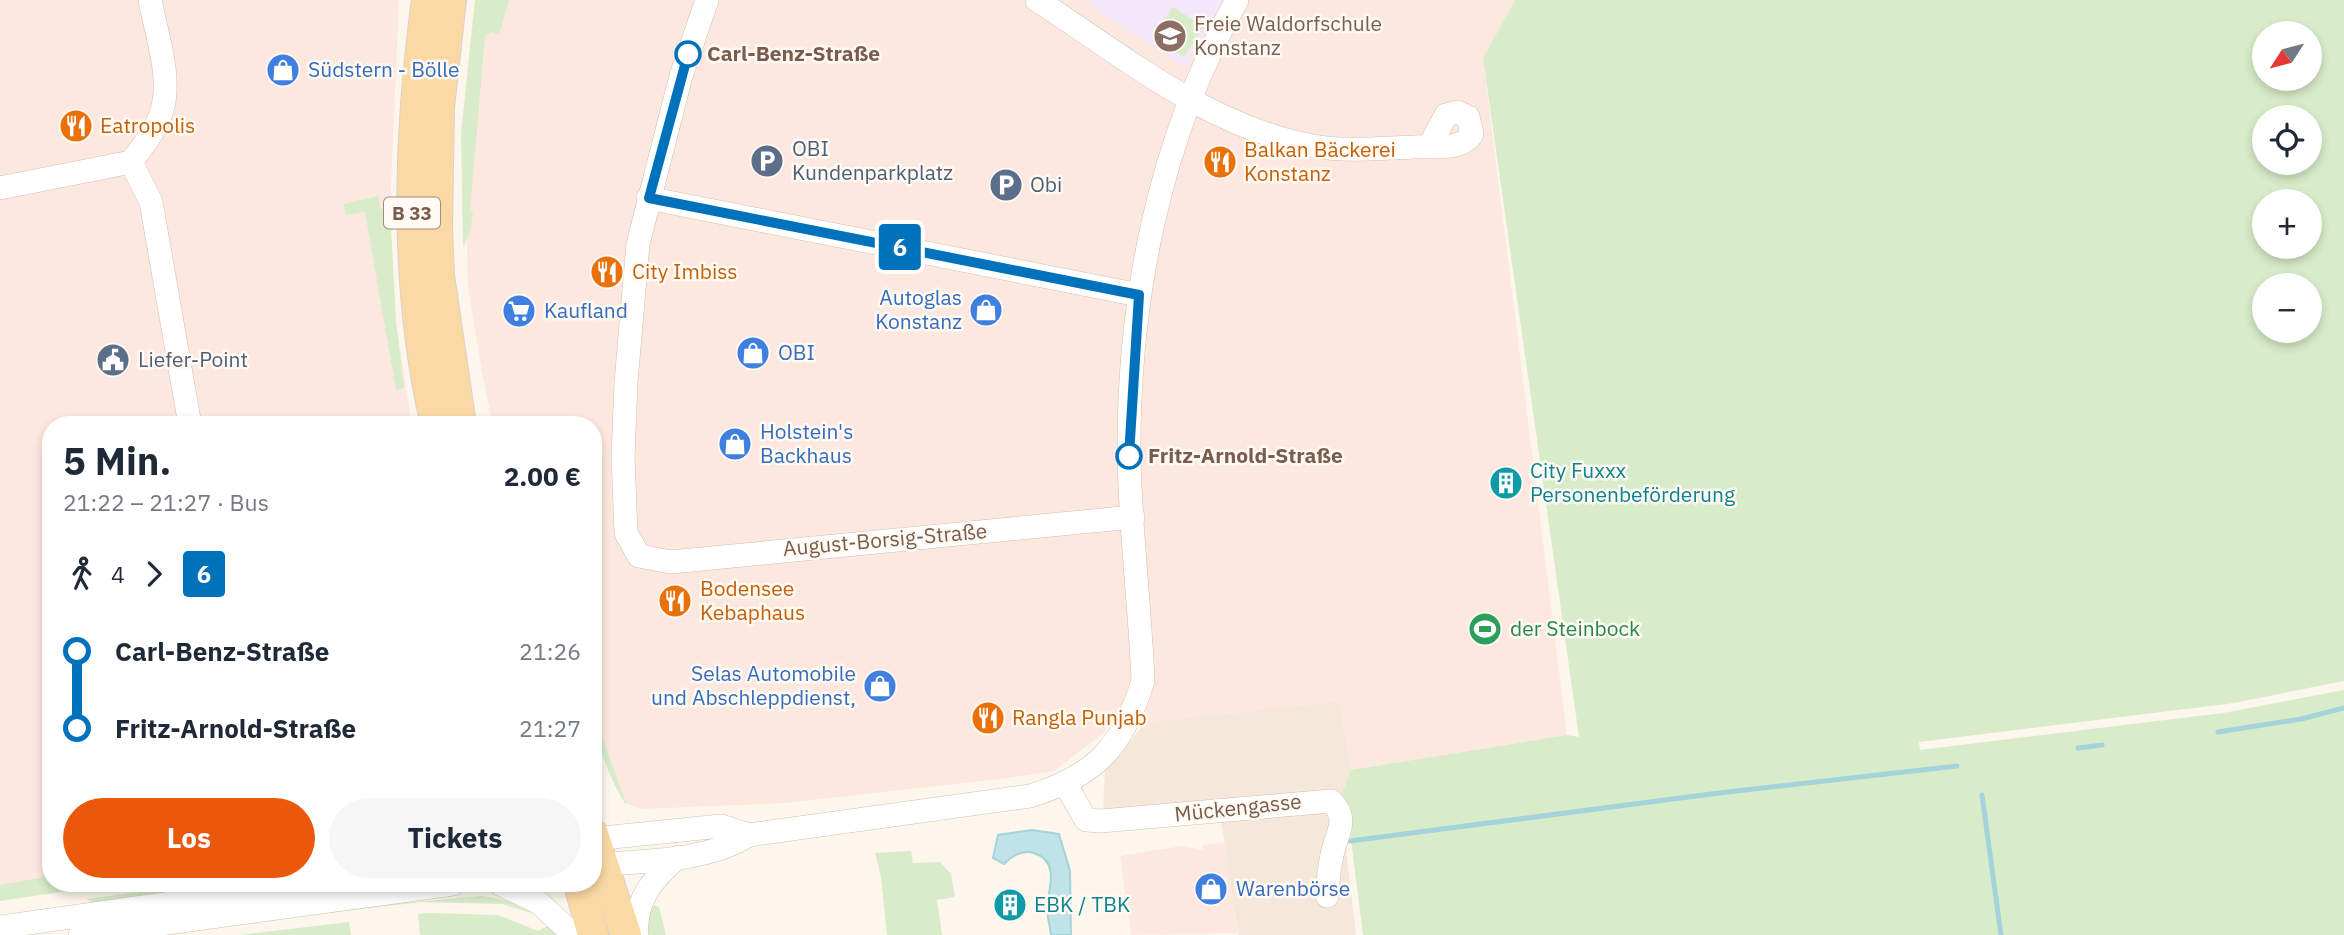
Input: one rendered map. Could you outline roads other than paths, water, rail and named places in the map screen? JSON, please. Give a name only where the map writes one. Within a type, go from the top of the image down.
[{"type":"main road","name":"B 33","points":[[427,0],[413,143],[412,207],[420,336],[434,416]]},
{"type":"main road","name":"B 33","points":[[451,0],[439,107],[437,228],[439,275],[460,416]]},
{"type":"main road","points":[[602,865],[626,935]]},
{"type":"main road","points":[[581,892],[593,935]]},
{"type":"street","points":[[0,188],[131,162],[151,134],[163,108],[164,76],[150,0]]},
{"type":"street","points":[[707,0],[681,76],[649,198],[1139,295]]},
{"type":"street","points":[[1037,0],[1191,100],[1283,138],[1313,146],[1429,146]]},
{"type":"street","points":[[602,849],[678,857],[732,846],[749,835],[1030,796],[1066,785],[1096,763],[1119,738],[1133,711],[1143,681],[1129,422],[1139,295],[1149,235],[1170,158],[1191,100],[1237,0]]},
{"type":"street","points":[[131,162],[151,202],[188,416]]},
{"type":"street","name":"August-Borsig-Straße","points":[[649,198],[636,257],[623,457],[626,533],[633,550],[639,555],[671,562],[1133,517]]},
{"type":"street","name":"Mückengasse","points":[[1066,785],[1086,820],[1101,821],[1331,801],[1342,817],[1342,828],[1334,848],[1327,895]]},
{"type":"street","points":[[602,847],[721,826],[749,835]]},
{"type":"street","points":[[637,935],[640,902],[655,878],[678,857]]},
{"type":"street","points":[[0,927],[249,892]]},
{"type":"street","points":[[80,935],[394,892]]},
{"type":"street","points":[[517,892],[538,902],[574,935]]},
{"type":"water","points":[[1032,830],[1059,834],[1070,871],[1071,935],[1051,935],[1047,907],[1051,877],[1048,863],[1042,857],[1030,852],[1021,853],[1004,864],[993,858],[998,835]]},
{"type":"waterway","points":[[2218,732],[2301,719],[2344,708]]},
{"type":"waterway","points":[[2078,748],[2102,745]]},
{"type":"waterway","points":[[1350,841],[1719,793],[1957,766]]},
{"type":"waterway","points":[[1982,795],[2001,935]]},
{"type":"place","name":"Freie Waldorfschule Konstanz","points":[[1170,36]]},
{"type":"place","name":"Carl-Benz-Straße","points":[[688,54]]},
{"type":"place","name":"Südstern - Bölle","points":[[283,70]]},
{"type":"place","name":"Eatropolis","points":[[76,126]]},
{"type":"place","name":"OBI Kundenparkplatz","points":[[767,161]]},
{"type":"place","name":"Balkan Bäckerei Konstanz","points":[[1220,162]]},
{"type":"place","name":"Obi","points":[[1006,185]]},
{"type":"place","name":"City Imbiss","points":[[607,272]]},
{"type":"place","name":"Autoglas Konstanz","points":[[986,310]]},
{"type":"place","name":"Kaufland","points":[[519,311]]},
{"type":"place","name":"OBI","points":[[753,353]]},
{"type":"place","name":"Liefer-Point","points":[[113,360]]},
{"type":"place","name":"Holstein's Backhaus","points":[[735,444]]},
{"type":"place","name":"Fritz-Arnold-Straße","points":[[1129,456]]},
{"type":"place","name":"City Fuxxx Personenbeförderung","points":[[1506,483]]},
{"type":"place","name":"Bodensee Kebaphaus","points":[[675,601]]},
{"type":"place","name":"der Steinbock","points":[[1485,629]]},
{"type":"place","name":"Selas Automobile und Abschleppdienst,","points":[[880,686]]},
{"type":"place","name":"Rangla Punjab","points":[[988,718]]},
{"type":"place","name":"Warenbörse","points":[[1211,889]]},
{"type":"place","name":"EBK / TBK","points":[[1010,905]]}]
